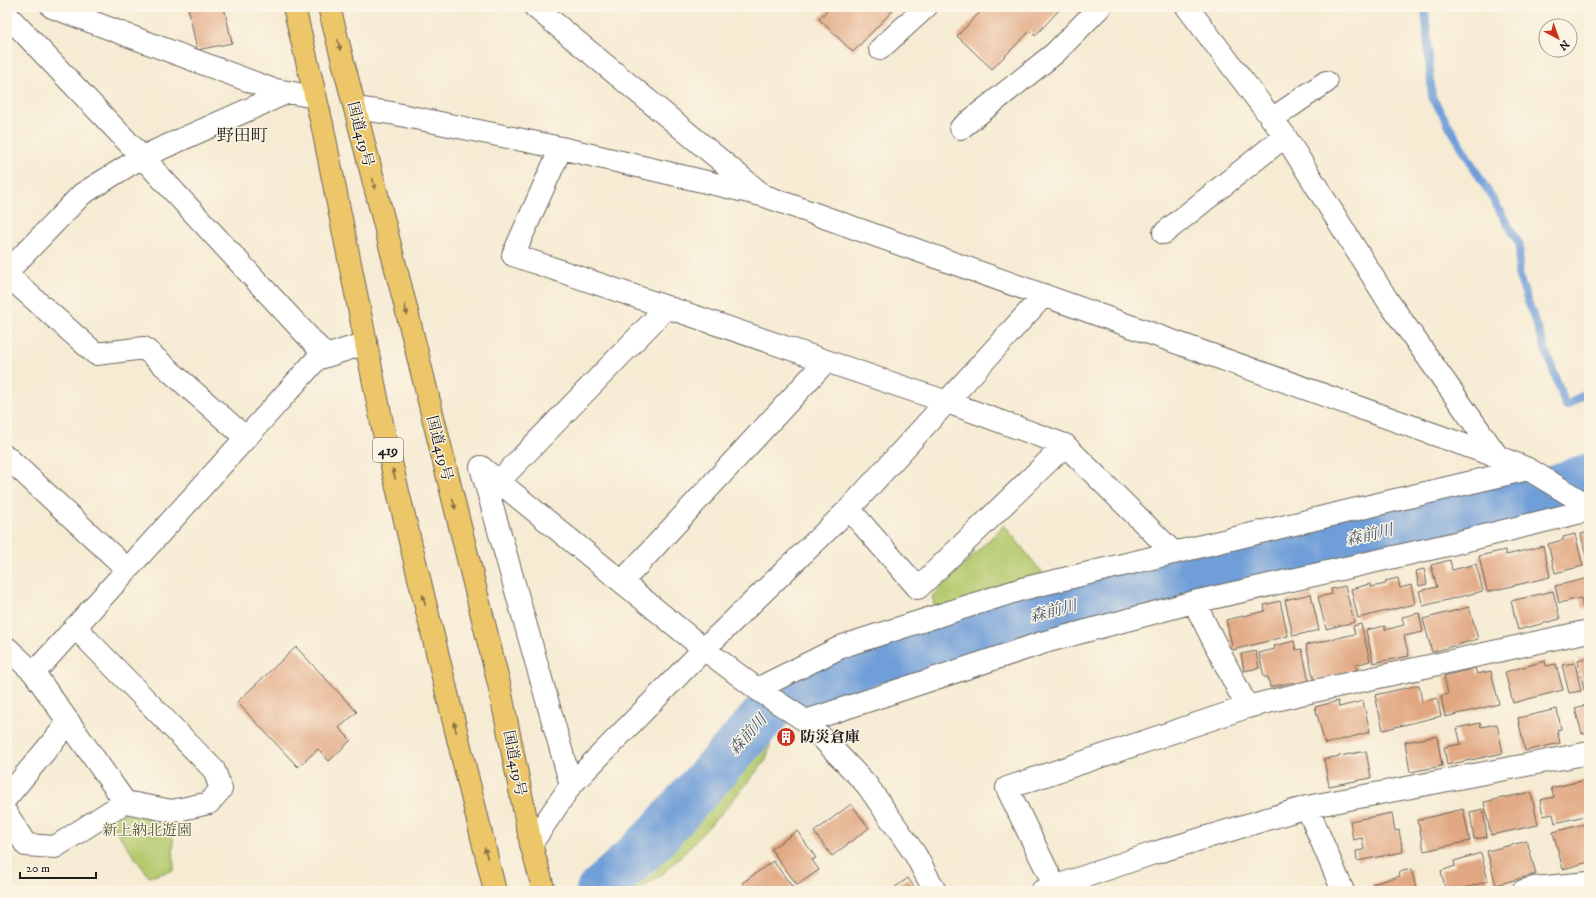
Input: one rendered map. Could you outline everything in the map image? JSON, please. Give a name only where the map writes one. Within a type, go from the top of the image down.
[{"type":"highway","name":"419","points":[[294,7],[315,98],[385,438],[495,891]]},
{"type":"highway","name":"国道419号","points":[[329,7],[499,684],[531,844],[543,889]]},
{"type":"street","points":[[52,7],[271,89],[315,98]]},
{"type":"street","points":[[535,7],[762,195]]},
{"type":"street","points":[[880,49],[926,7]]},
{"type":"street","points":[[961,128],[1055,53],[1100,7]]},
{"type":"street","points":[[1188,7],[1285,136],[1388,301],[1498,457]]},
{"type":"street","points":[[7,15],[142,157],[326,356]]},
{"type":"street","points":[[1272,119],[1326,82]]},
{"type":"street","points":[[246,438],[144,348],[96,354],[7,274],[82,194],[142,157],[288,92]]},
{"type":"street","points":[[355,108],[391,113],[561,148],[762,195],[1498,457],[1528,469],[1589,506]]},
{"type":"street","points":[[1164,233],[1285,136]]},
{"type":"street","points":[[561,148],[513,255],[947,402],[1065,445],[1174,553]]},
{"type":"street","points":[[531,844],[570,785],[704,649],[849,509],[1044,295]]},
{"type":"street","points":[[499,481],[667,307]]},
{"type":"street","points":[[34,673],[317,358],[366,343]]},
{"type":"street","points":[[622,582],[826,361]]},
{"type":"street","points":[[849,509],[918,588],[1065,445]]},
{"type":"street","points":[[7,457],[127,569]]},
{"type":"street","points":[[570,785],[481,467],[704,649],[757,689],[806,721],[867,785],[914,854],[935,891]]},
{"type":"street","points":[[757,689],[843,646],[1022,589],[1528,469]]},
{"type":"street","points":[[806,721],[1045,642],[1194,602],[1442,546],[1589,510]]},
{"type":"street","points":[[1194,602],[1247,707]]},
{"type":"street","points":[[7,814],[26,845],[55,847],[125,802],[172,810],[209,803],[221,789],[214,770],[75,627]]},
{"type":"street","points":[[1589,631],[1247,707],[1007,788],[1048,889],[1151,854],[1307,807],[1589,753]]},
{"type":"street","points":[[7,648],[34,673],[125,802]]},
{"type":"street","points":[[7,797],[69,722]]},
{"type":"street","points":[[1307,807],[1343,891]]},
{"type":"street","points":[[1523,891],[1534,888],[1589,882]]},
{"type":"green space","points":[[1004,525],[1048,580],[936,613],[932,596]]},
{"type":"green space","points":[[756,730],[774,731],[766,760],[728,806],[671,867],[639,891],[605,891],[657,843]]},
{"type":"green space","name":"新上納北遊園","points":[[172,807],[174,870],[149,877],[105,816]]},
{"type":"building","points":[[188,7],[224,7],[232,43],[197,50]]},
{"type":"building","points":[[830,7],[896,7],[853,52],[819,19]]},
{"type":"building","points":[[985,7],[1062,7],[1035,36],[1030,31],[992,69],[957,36]]},
{"type":"building","points":[[1589,532],[1589,566],[1588,566],[1581,534]]},
{"type":"building","points":[[1575,534],[1583,566],[1555,573],[1548,544],[1563,540],[1563,537]]},
{"type":"building","points":[[1543,546],[1550,577],[1487,592],[1479,556],[1505,550],[1506,555]]},
{"type":"building","points":[[1450,560],[1452,570],[1476,564],[1483,591],[1423,606],[1419,591],[1437,587],[1431,565]]},
{"type":"building","points":[[1424,569],[1427,584],[1419,586],[1416,571]]},
{"type":"building","points":[[1398,578],[1400,588],[1411,585],[1415,604],[1358,618],[1351,589],[1370,584],[1371,587],[1386,584],[1385,581]]},
{"type":"building","points":[[1589,578],[1589,607],[1583,609],[1581,598],[1559,603],[1555,586]]},
{"type":"building","points":[[1345,586],[1354,622],[1326,629],[1318,597],[1332,594],[1331,589]]},
{"type":"building","points":[[1553,591],[1560,619],[1518,630],[1511,601]]},
{"type":"building","points":[[1311,594],[1319,630],[1293,636],[1285,600]]},
{"type":"building","points":[[1280,601],[1288,636],[1233,650],[1226,620],[1265,611],[1264,605]]},
{"type":"building","points":[[1469,607],[1478,639],[1432,652],[1423,619]]},
{"type":"building","points":[[1419,613],[1423,632],[1404,636],[1409,656],[1373,663],[1366,630],[1385,626],[1385,630],[1404,625],[1402,617]]},
{"type":"building","points":[[1361,624],[1370,661],[1355,665],[1357,670],[1314,680],[1306,645],[1355,634],[1353,626]]},
{"type":"building","points":[[1294,641],[1296,650],[1302,649],[1309,682],[1295,686],[1294,682],[1270,687],[1268,677],[1264,677],[1259,653],[1275,649],[1274,646]]},
{"type":"building","points":[[296,647],[357,712],[339,728],[351,740],[329,761],[318,749],[298,767],[237,702]]},
{"type":"building","points":[[1256,651],[1259,668],[1244,671],[1241,654]]},
{"type":"building","points":[[1589,657],[1589,689],[1584,690],[1578,660]]},
{"type":"building","points":[[1545,661],[1546,666],[1556,664],[1563,690],[1513,703],[1505,672]]},
{"type":"building","points":[[1575,663],[1581,691],[1569,693],[1562,665]]},
{"type":"building","points":[[1475,668],[1477,674],[1491,671],[1499,704],[1445,717],[1441,696],[1448,694],[1444,676]]},
{"type":"building","points":[[1419,685],[1422,702],[1437,698],[1441,716],[1383,730],[1375,695]]},
{"type":"building","points":[[1338,701],[1339,707],[1363,701],[1370,732],[1325,744],[1315,707]]},
{"type":"building","points":[[1589,704],[1589,733],[1582,734],[1575,708]]},
{"type":"building","points":[[1557,709],[1561,729],[1557,730],[1560,743],[1525,751],[1518,718]]},
{"type":"building","points":[[1480,723],[1481,727],[1497,724],[1503,753],[1447,765],[1444,747],[1461,744],[1457,728]]},
{"type":"building","name":"防災倉庫","points":[[784,729],[792,732],[788,743],[780,742]]},
{"type":"building","points":[[1437,736],[1442,766],[1410,772],[1405,742]]},
{"type":"building","points":[[1366,751],[1371,778],[1329,786],[1324,759]]},
{"type":"building","points":[[1586,780],[1589,792],[1589,815],[1555,823],[1553,814],[1543,816],[1540,800],[1554,797],[1551,788]]},
{"type":"building","points":[[1531,792],[1538,825],[1491,835],[1484,802]]},
{"type":"building","points":[[851,804],[869,828],[832,856],[814,832]]},
{"type":"building","points":[[1463,809],[1470,841],[1424,851],[1418,820]]},
{"type":"building","points":[[1483,809],[1487,837],[1474,839],[1470,812]]},
{"type":"building","points":[[1392,813],[1395,831],[1399,830],[1403,852],[1357,861],[1356,851],[1364,850],[1362,838],[1353,840],[1350,821]]},
{"type":"building","points":[[1589,823],[1589,862],[1563,869],[1553,832]]},
{"type":"building","points":[[797,831],[816,858],[812,860],[819,870],[797,885],[771,849]]},
{"type":"building","points":[[1527,841],[1536,874],[1496,885],[1487,851]]},
{"type":"building","points":[[1481,853],[1488,881],[1455,891],[1446,891],[1441,871],[1455,866],[1454,861]]},
{"type":"building","points":[[773,861],[794,889],[790,891],[748,891],[742,883]]},
{"type":"building","points":[[1411,869],[1417,891],[1373,891],[1372,884],[1400,876],[1399,872]]},
{"type":"building","points":[[908,878],[917,891],[890,891]]},
{"type":"waterway","points":[[1425,7],[1432,97],[1520,245],[1518,274],[1566,406],[1589,391]]},
{"type":"waterway","name":"森前川","points":[[599,891],[653,840],[771,708],[807,685],[848,669],[900,655],[1031,615],[1191,575],[1526,497],[1589,476]]},
{"type":"place","name":"防災倉庫","points":[[786,737]]},
{"type":"district","name":"野田町","points":[[242,135]]}]
